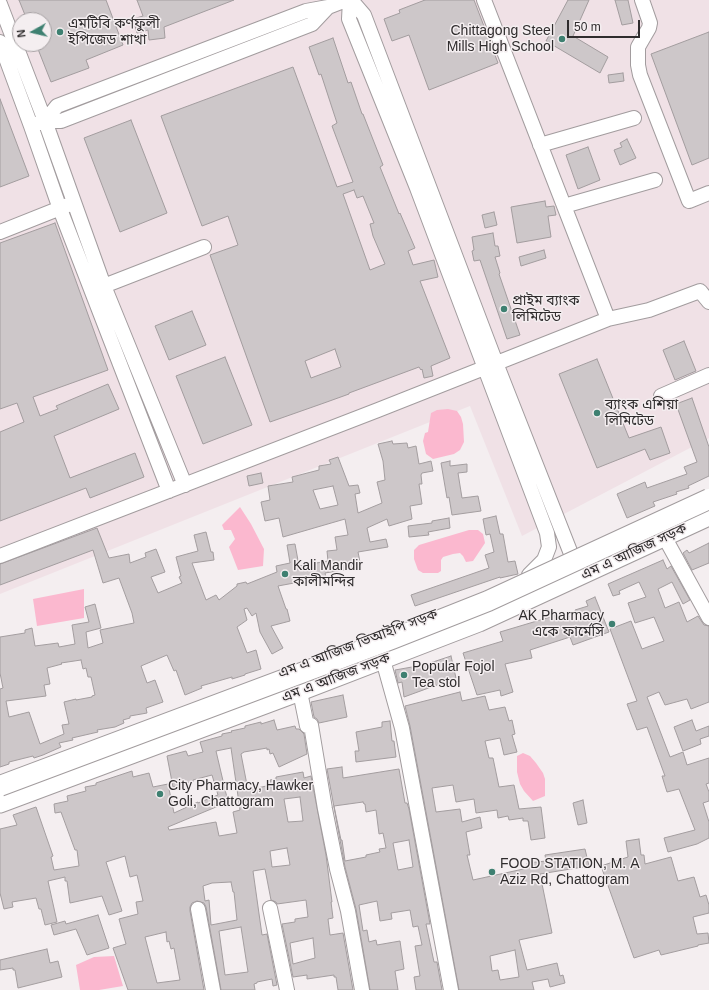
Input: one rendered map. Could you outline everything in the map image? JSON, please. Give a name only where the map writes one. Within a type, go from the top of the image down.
[{"type":"highway","points":[[0,786],[392,639],[481,604],[709,499]]},
{"type":"highway","points":[[0,797],[492,611],[709,511]]},
{"type":"main road","name":"এম এ আজিজ ভিআইপি সড়ক","points":[[0,778],[100,742],[474,600],[709,491]]},
{"type":"main road","name":"এম এ আজিজ সড়ক","points":[[0,804],[300,692],[478,623],[709,517]]},
{"type":"street","points":[[31,126],[45,121],[57,106],[327,3],[346,0]]},
{"type":"street","points":[[350,0],[349,19],[416,188],[580,577]]},
{"type":"street","points":[[484,0],[608,319]]},
{"type":"street","points":[[642,0],[650,23],[649,28],[638,47],[638,65],[640,74],[689,201],[709,193]]},
{"type":"street","points":[[0,4],[5,48],[60,209],[98,289],[185,485]]},
{"type":"street","points":[[5,48],[45,121],[73,203],[98,289],[169,491]]},
{"type":"street","points":[[540,145],[634,118]]},
{"type":"street","points":[[564,206],[656,180]]},
{"type":"street","points":[[0,232],[73,203]]},
{"type":"street","points":[[98,289],[204,247]]},
{"type":"street","points":[[0,556],[608,319],[649,310],[700,291],[709,302]]},
{"type":"street","points":[[490,365],[547,533],[549,547],[544,560],[529,575]]},
{"type":"street","points":[[660,396],[709,375]]},
{"type":"street","points":[[665,538],[709,618]]},
{"type":"street","points":[[383,660],[402,728],[451,990]]},
{"type":"street","points":[[300,692],[307,726],[311,725],[325,809],[337,869],[348,911],[362,990]]},
{"type":"street","points":[[270,908],[287,990]]},
{"type":"street","points":[[198,909],[212,990]]},
{"type":"shaded area","points":[[0,0],[709,0],[709,438],[522,536],[470,406],[0,594]]},
{"type":"shaded area","points":[[448,409],[457,411],[461,417],[464,442],[460,450],[454,454],[433,459],[426,454],[423,441],[425,433],[428,432],[431,413],[437,410]]},
{"type":"shaded area","points":[[240,507],[264,549],[263,566],[238,570],[229,547],[235,539],[231,530],[224,530],[222,525]]},
{"type":"shaded area","points":[[469,530],[478,530],[483,534],[485,543],[473,561],[466,562],[460,553],[453,554],[443,557],[441,560],[441,571],[438,573],[423,573],[418,570],[414,559],[414,550],[419,545]]},
{"type":"shaded area","points":[[84,589],[84,618],[37,626],[33,599]]},
{"type":"shaded area","points":[[523,753],[530,756],[536,763],[545,779],[545,796],[533,801],[520,784],[517,772],[517,756]]},
{"type":"shaded area","points":[[114,956],[123,986],[99,990],[80,990],[76,965],[94,957]]},
{"type":"building","points":[[19,0],[106,0],[123,45],[86,60],[89,68],[51,82],[39,52],[52,52],[52,12],[24,12]]},
{"type":"building","points":[[137,0],[234,0],[164,27],[165,38],[149,40],[148,30],[137,33],[133,19],[143,16]]},
{"type":"building","points":[[425,0],[474,0],[498,63],[429,90],[409,35],[392,41],[384,19],[400,13],[399,10]]},
{"type":"building","name":"Chittagong Steel Mills High School","points":[[568,0],[589,0],[573,36],[608,57],[600,73],[546,41]]},
{"type":"building","points":[[615,0],[628,0],[633,23],[622,25]]},
{"type":"building","points":[[709,32],[709,158],[692,165],[651,54]]},
{"type":"building","points":[[333,38],[348,83],[351,82],[362,114],[383,165],[380,167],[399,214],[400,213],[415,248],[408,251],[413,265],[434,260],[438,277],[420,281],[450,358],[431,366],[433,376],[424,378],[422,369],[421,370],[419,367],[270,422],[210,255],[238,245],[228,216],[202,226],[161,116],[293,67],[337,187],[353,182],[332,126],[337,123],[321,74],[319,75],[309,47]],"holes":[[[354,190],[357,198],[363,196],[374,223],[370,224],[373,236],[385,264],[370,270],[343,194]],[[335,349],[341,367],[311,378],[305,361]]]},
{"type":"building","points":[[623,73],[624,81],[609,83],[608,75]]},
{"type":"building","points":[[0,99],[29,176],[0,187]]},
{"type":"building","points":[[131,120],[167,213],[120,232],[84,138]]},
{"type":"building","points":[[627,139],[636,158],[620,165],[614,150],[622,147],[620,143]]},
{"type":"building","points":[[588,147],[600,180],[578,189],[566,155]]},
{"type":"building","points":[[545,201],[546,207],[554,206],[556,215],[548,216],[551,237],[517,243],[511,207]]},
{"type":"building","points":[[494,212],[497,225],[485,228],[482,215]]},
{"type":"building","points":[[55,223],[108,370],[33,397],[40,416],[58,409],[56,406],[108,384],[119,409],[54,436],[70,478],[135,453],[144,477],[90,498],[86,488],[0,521],[0,432],[24,422],[17,403],[0,409],[0,243]]},
{"type":"building","points":[[493,233],[495,246],[498,246],[500,256],[495,257],[500,273],[499,274],[520,335],[507,339],[480,260],[474,261],[472,251],[474,250],[472,237]]},
{"type":"building","points":[[544,250],[546,258],[521,266],[519,257]]},
{"type":"building","points":[[192,311],[206,345],[169,360],[155,326]]},
{"type":"building","points":[[684,341],[696,371],[675,380],[663,350]]},
{"type":"building","points":[[225,357],[252,425],[203,444],[176,376]]},
{"type":"building","name":"ব্যাংক এশিয়া লিমিটেড","points":[[597,359],[629,438],[661,427],[670,453],[650,460],[645,449],[597,468],[559,374]]},
{"type":"building","points":[[692,398],[709,447],[709,476],[688,486],[689,488],[676,492],[677,494],[653,502],[655,506],[627,518],[617,494],[645,482],[647,488],[687,474],[684,467],[697,462],[676,404]]},
{"type":"building","points":[[392,441],[393,444],[407,443],[408,448],[416,446],[419,464],[431,461],[433,471],[422,473],[422,484],[419,484],[422,504],[410,506],[412,519],[389,526],[387,519],[367,528],[370,542],[386,539],[388,547],[358,552],[361,567],[325,573],[326,577],[278,586],[290,621],[271,626],[283,648],[272,654],[260,632],[256,613],[252,616],[247,608],[244,609],[247,620],[237,627],[247,653],[256,650],[261,669],[232,679],[232,677],[201,686],[202,688],[185,695],[176,670],[174,671],[167,655],[141,666],[147,683],[155,680],[163,702],[146,708],[147,713],[130,716],[130,718],[123,720],[124,723],[115,727],[97,730],[98,732],[72,738],[73,740],[59,743],[61,747],[43,755],[9,762],[9,764],[0,767],[0,689],[3,688],[0,673],[0,637],[25,633],[25,630],[32,628],[35,646],[58,643],[59,647],[75,644],[72,625],[89,622],[85,607],[95,604],[101,628],[86,632],[88,648],[103,643],[100,630],[134,623],[132,613],[119,578],[103,583],[93,550],[0,585],[0,564],[97,528],[109,558],[129,554],[130,563],[146,557],[145,553],[156,549],[165,572],[151,577],[158,593],[182,583],[179,577],[181,576],[176,557],[198,551],[194,535],[206,532],[211,552],[213,552],[214,560],[192,563],[206,600],[216,595],[219,600],[237,586],[237,584],[246,582],[247,584],[277,572],[276,566],[290,563],[287,545],[295,544],[299,566],[328,561],[327,551],[337,550],[335,537],[348,535],[345,519],[283,537],[279,518],[265,521],[261,502],[270,500],[268,486],[293,482],[292,477],[319,470],[319,466],[331,464],[329,460],[338,457],[349,486],[358,485],[360,493],[355,494],[358,513],[382,503],[377,482],[385,480],[383,461],[378,444]],"holes":[[[333,486],[338,505],[320,509],[313,490]],[[81,660],[83,669],[86,668],[88,677],[91,677],[95,695],[92,697],[64,702],[69,724],[62,725],[64,734],[40,744],[29,712],[9,717],[6,701],[46,696],[44,685],[50,684],[47,668],[62,664],[61,663]]]},
{"type":"building","points":[[450,461],[450,466],[467,464],[467,472],[458,473],[462,498],[478,496],[481,511],[452,515],[449,497],[447,498],[441,463]]},
{"type":"building","points":[[261,473],[263,483],[249,486],[247,476]]},
{"type":"building","points":[[496,516],[500,534],[503,534],[508,562],[515,561],[518,574],[500,577],[415,606],[411,595],[489,568],[485,555],[494,552],[490,534],[486,535],[483,519]]},
{"type":"building","points":[[449,518],[450,528],[428,532],[429,535],[409,537],[408,526],[432,523],[432,521]]},
{"type":"building","points":[[709,543],[709,563],[692,570],[683,553],[687,550],[689,553]]},
{"type":"building","points":[[663,560],[667,569],[671,566],[690,600],[683,604],[672,582],[658,589],[665,608],[679,602],[687,622],[698,616],[704,625],[709,626],[709,702],[691,709],[687,699],[665,705],[659,692],[647,697],[670,757],[683,752],[687,765],[709,758],[709,783],[706,784],[709,792],[709,801],[703,803],[709,822],[709,838],[697,844],[668,852],[664,838],[695,830],[679,789],[667,792],[662,776],[665,776],[647,727],[637,730],[627,704],[637,701],[610,629],[631,621],[642,649],[664,641],[654,617],[635,623],[628,603],[646,597],[639,582],[619,591],[620,594],[613,596],[608,584]]},
{"type":"building","points":[[595,597],[609,632],[573,645],[570,637],[530,650],[532,658],[505,664],[513,692],[501,696],[500,690],[477,695],[463,653],[503,641],[500,632],[557,615],[558,620],[576,614],[575,610],[588,606],[586,601]]},
{"type":"building","points":[[451,656],[456,678],[404,697],[402,682],[398,683],[395,670],[412,667],[412,669]]},
{"type":"building","points":[[460,692],[462,701],[485,696],[489,710],[505,707],[509,721],[512,720],[515,734],[512,735],[517,752],[504,755],[500,738],[485,741],[489,758],[493,758],[499,787],[514,785],[519,809],[541,807],[545,838],[531,840],[528,821],[523,821],[523,818],[509,820],[508,816],[498,818],[497,810],[476,813],[474,799],[456,802],[453,785],[432,788],[436,812],[460,809],[462,822],[480,817],[482,828],[466,832],[470,855],[467,855],[473,880],[528,868],[527,863],[546,861],[545,855],[585,849],[589,866],[540,874],[552,933],[519,940],[527,970],[557,963],[560,976],[563,975],[565,983],[550,987],[548,979],[532,982],[534,990],[459,990],[405,706]],"holes":[[[515,950],[519,977],[500,980],[498,970],[492,971],[490,956]]]},
{"type":"building","points":[[343,695],[347,717],[319,723],[314,717],[311,702]]},
{"type":"building","points":[[274,720],[277,730],[295,726],[296,729],[299,729],[304,734],[307,754],[279,767],[273,753],[270,754],[269,749],[267,750],[267,748],[244,752],[241,754],[248,790],[271,785],[270,780],[276,779],[276,777],[303,772],[304,778],[311,776],[326,855],[332,902],[333,918],[328,919],[330,935],[343,933],[353,990],[338,990],[336,977],[334,977],[334,975],[307,979],[307,975],[293,977],[282,924],[295,922],[295,919],[308,917],[306,900],[277,904],[271,900],[265,869],[253,871],[262,935],[267,934],[277,985],[273,986],[272,979],[257,982],[254,984],[255,990],[221,990],[206,907],[204,903],[197,901],[192,903],[190,911],[204,990],[128,990],[113,948],[126,944],[119,919],[138,914],[136,902],[143,901],[137,875],[130,877],[125,856],[106,862],[122,911],[109,915],[102,896],[70,903],[67,881],[65,881],[65,877],[48,881],[57,922],[45,925],[41,909],[39,909],[36,898],[12,902],[13,907],[4,909],[0,893],[0,829],[17,825],[13,815],[36,807],[53,856],[51,857],[54,870],[79,866],[77,850],[75,850],[61,812],[55,813],[54,804],[68,801],[67,796],[86,791],[85,787],[96,785],[96,783],[132,771],[133,777],[149,773],[153,787],[168,784],[174,813],[218,795],[212,775],[173,787],[167,756],[186,751],[188,756],[203,752],[200,742],[222,736],[222,734],[232,732],[231,731],[245,728],[245,726],[261,722],[261,724]],"holes":[[[231,748],[240,810],[233,812],[237,833],[219,836],[216,822],[169,830],[168,827],[228,802],[216,751]],[[300,797],[303,821],[288,822],[284,799]],[[287,848],[290,865],[272,867],[270,851]],[[231,882],[234,892],[237,920],[211,925],[209,900],[205,901],[203,886],[212,883]],[[241,927],[248,972],[225,975],[219,931]],[[166,932],[167,942],[169,941],[171,949],[174,948],[180,980],[157,983],[145,937]],[[313,938],[315,958],[293,964],[290,943]]]},
{"type":"building","points":[[692,720],[696,731],[709,726],[709,736],[700,739],[701,744],[683,751],[674,727]]},
{"type":"building","points":[[390,721],[392,741],[394,741],[396,757],[356,762],[355,751],[359,751],[356,732],[382,727],[382,722]]},
{"type":"building","points":[[342,767],[343,778],[399,769],[405,803],[407,803],[409,809],[430,924],[426,924],[434,962],[437,962],[442,990],[416,990],[414,977],[420,976],[415,946],[422,945],[418,926],[413,927],[410,910],[391,913],[392,919],[380,921],[377,901],[359,905],[363,931],[367,930],[369,942],[376,940],[377,945],[400,941],[404,969],[395,971],[398,990],[370,990],[356,909],[345,867],[327,769]],"holes":[[[363,802],[365,804],[366,812],[376,810],[379,834],[383,833],[386,848],[379,849],[380,852],[366,855],[366,857],[345,861],[334,806]],[[409,840],[413,867],[398,870],[393,843]]]},
{"type":"building","points":[[583,800],[587,823],[578,825],[573,803]]},
{"type":"building","points":[[639,839],[641,855],[644,855],[645,864],[671,857],[678,881],[694,877],[700,897],[706,895],[709,905],[709,913],[693,917],[697,934],[708,933],[709,943],[661,955],[659,950],[634,958],[601,866],[628,857],[626,841]]},
{"type":"building","points":[[98,915],[109,948],[87,955],[76,929],[54,935],[51,925],[65,921],[66,924]]},
{"type":"building","points":[[47,949],[50,963],[58,961],[62,977],[18,988],[15,970],[13,970],[13,968],[0,970],[0,960]]},
{"type":"place","name":"এমটিবি কর্ণফুলী ইপিজেড শাখা","points":[[60,32]]},
{"type":"place","name":"Chittagong Steel Mills High School","points":[[562,39]]},
{"type":"place","name":"প্রাইম ব্যাংক লিমিটেড","points":[[504,309]]},
{"type":"place","name":"ব্যাংক এশিয়া লিমিটেড","points":[[597,413]]},
{"type":"place","name":"Kali Mandir কালীমন্দির","points":[[285,574]]},
{"type":"place","name":"AK Pharmacy একে ফার্মেসি","points":[[612,624]]},
{"type":"place","name":"Popular Fojol Tea stol","points":[[404,675]]},
{"type":"place","name":"City Pharmacy, Hawker Goli, Chattogram","points":[[160,794]]},
{"type":"place","name":"FOOD STATION, M. A Aziz Rd, Chattogram","points":[[492,872]]}]
